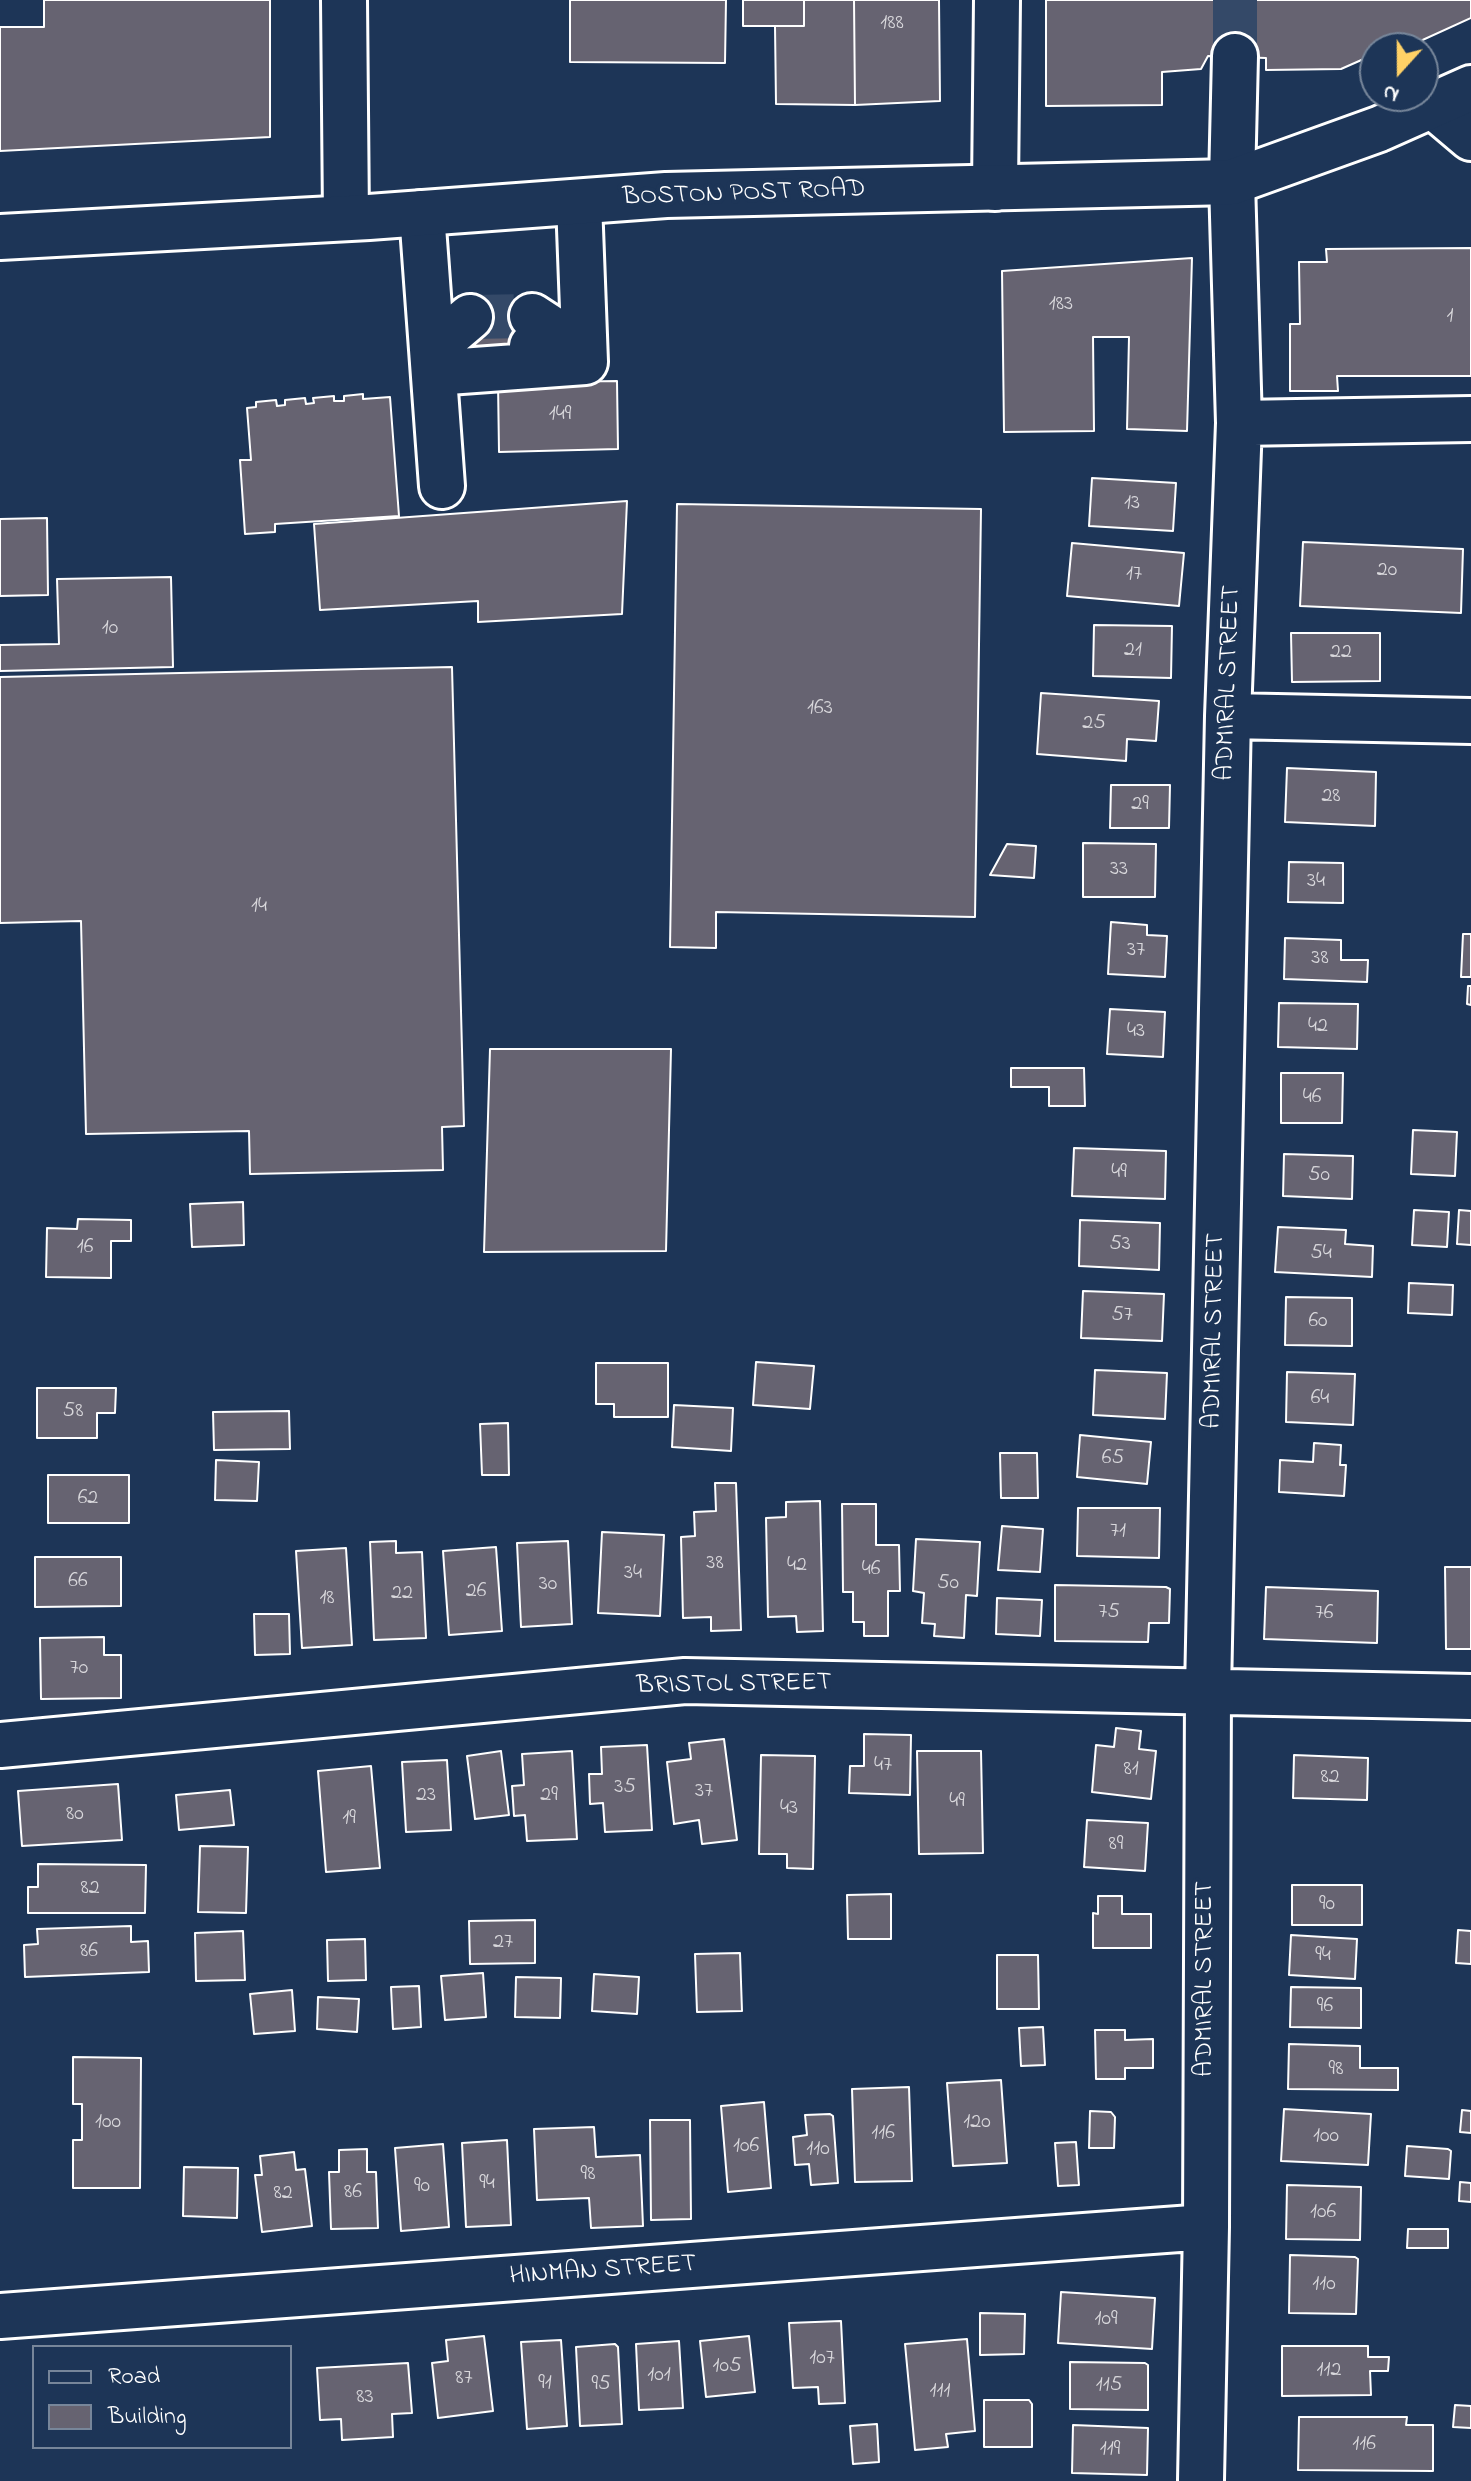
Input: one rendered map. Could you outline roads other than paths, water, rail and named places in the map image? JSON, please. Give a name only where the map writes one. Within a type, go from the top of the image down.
[{"type":"street","points":[[344,0],[346,218]]},
{"type":"street","points":[[995,188],[997,0]]},
{"type":"street","name":"ADMIRAL STREET","points":[[1201,2480],[1206,2227],[1208,1691],[1228,716],[1239,423],[1232,182],[1235,56]]},
{"type":"street","points":[[1452,96],[1471,138]]},
{"type":"street","name":"BOSTON POST ROAD","points":[[0,237],[346,218],[666,195],[1232,182],[1379,129],[1452,96]]},
{"type":"street","points":[[451,342],[585,362],[550,330],[579,202]]},
{"type":"street","points":[[422,213],[451,342],[442,486]]},
{"type":"street","points":[[1239,423],[1471,419]]},
{"type":"street","points":[[1228,716],[1471,721]]},
{"type":"street","name":"BRISTOL STREET","points":[[0,1745],[685,1681],[1471,1697]]},
{"type":"street","name":"HINMAN STREET","points":[[0,2316],[1206,2227]]},
{"type":"tunnel","points":[[1235,0],[1235,56]]},
{"type":"tunnel","points":[[470,317],[532,316]]}]
